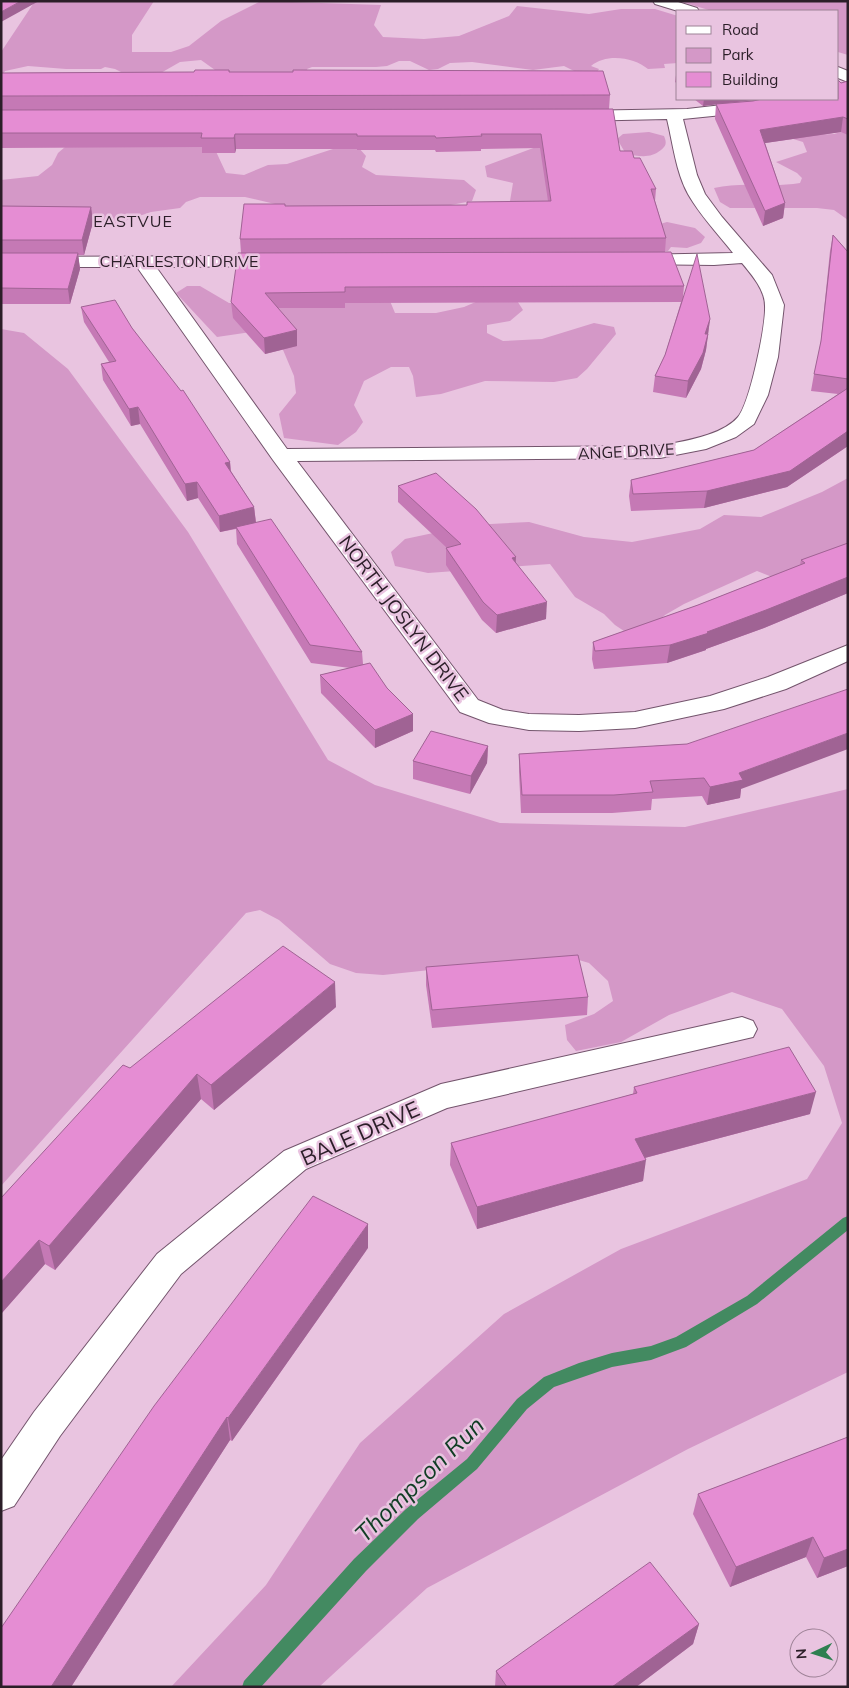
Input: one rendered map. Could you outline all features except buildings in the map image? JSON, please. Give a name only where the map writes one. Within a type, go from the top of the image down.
[{"type":"street","points":[[660,1],[689,10]]},
{"type":"street","points":[[560,116],[674,116],[751,108],[793,100]]},
{"type":"street","name":"ANGE DRIVE","points":[[281,455],[660,452],[698,445],[728,433],[746,420],[758,395],[768,357],[775,305],[765,279],[716,221],[697,194],[688,175],[674,116]]},
{"type":"street","points":[[617,260],[714,260],[747,257]]},
{"type":"street","name":"CHARLESTON DRIVE","points":[[1,262],[292,261]]},
{"type":"street","name":"NORTH JOSLYN DRIVE","points":[[144,262],[281,455],[469,706],[498,717],[529,722],[579,723],[656,717],[715,703],[777,683],[848,652]]},
{"type":"street","name":"BALE DRIVE","points":[[1,1493],[46,1424],[169,1264],[295,1160],[441,1097],[742,1029]]},
{"type":"green space","points":[[35,1],[154,1],[132,35],[132,52],[171,52],[189,46],[221,21],[261,1],[381,5],[374,25],[383,37],[424,39],[459,36],[509,16],[517,6],[589,14],[621,9],[655,9],[676,15],[676,63],[664,64],[665,68],[648,69],[628,59],[604,59],[591,66],[599,69],[596,74],[574,71],[564,66],[533,70],[472,62],[450,63],[438,69],[429,70],[410,61],[399,61],[387,66],[376,67],[312,67],[307,69],[309,74],[301,87],[215,70],[201,60],[180,62],[152,78],[135,79],[115,69],[105,67],[101,69],[66,69],[28,66],[5,71],[1,77],[1,52]]},
{"type":"green space","points":[[679,1],[848,1],[848,55],[839,52],[839,10],[709,10]]},
{"type":"green space","points":[[848,96],[813,135],[834,134],[848,130],[848,220],[834,210],[817,208],[730,208],[720,202],[714,188],[735,185],[800,183],[802,178],[797,173],[776,162],[807,152],[803,142],[790,138],[839,99]]},
{"type":"green space","points":[[95,121],[212,143],[226,173],[244,175],[268,165],[287,164],[339,147],[358,147],[366,156],[362,167],[376,175],[464,180],[476,190],[472,201],[440,207],[390,301],[395,313],[436,313],[464,307],[492,295],[514,296],[523,310],[510,321],[487,325],[487,333],[503,341],[542,339],[594,323],[614,327],[616,334],[587,369],[577,378],[554,382],[485,381],[441,394],[416,397],[413,376],[409,367],[391,367],[364,381],[354,405],[363,422],[356,432],[338,445],[284,438],[279,414],[296,393],[294,376],[278,338],[251,332],[217,337],[176,293],[187,286],[200,286],[229,303],[247,303],[296,209],[245,197],[200,197],[186,202],[180,208],[151,212],[107,227],[55,229],[1,215],[1,180],[38,176],[52,165],[58,153]]},
{"type":"green space","points":[[649,132],[664,136],[666,142],[661,150],[649,156],[626,154],[617,139],[623,134]]},
{"type":"green space","points":[[544,144],[588,184],[525,213],[510,201],[513,183],[487,177],[485,166]]},
{"type":"green space","points":[[667,222],[695,228],[705,237],[701,243],[687,248],[671,247],[668,251],[652,251],[660,224]]},
{"type":"green space","points":[[1,329],[24,333],[68,369],[188,532],[328,760],[375,785],[500,823],[685,827],[848,789],[848,1372],[688,1449],[427,1588],[319,1687],[171,1687],[266,1585],[360,1443],[504,1314],[621,1249],[807,1179],[842,1123],[824,1066],[782,1009],[732,992],[669,1015],[621,1042],[576,1051],[567,1040],[565,1025],[594,1014],[613,1001],[608,981],[589,963],[572,958],[524,960],[383,975],[356,973],[330,964],[279,920],[260,910],[246,913],[1,1186]]},
{"type":"green space","points":[[848,478],[848,562],[785,582],[757,571],[684,604],[665,615],[652,627],[624,631],[604,614],[575,597],[550,564],[428,573],[395,566],[391,552],[405,539],[471,525],[529,522],[584,537],[632,542],[700,529],[724,515],[761,517],[822,492]]},
{"type":"waterway","name":"Thompson Run","points":[[250,1687],[360,1565],[412,1514],[472,1464],[522,1404],[549,1382],[579,1370],[612,1360],[651,1353],[681,1342],[752,1300],[848,1222]]},
{"type":"district","name":"EASTVUE","points":[[133,221]]}]
